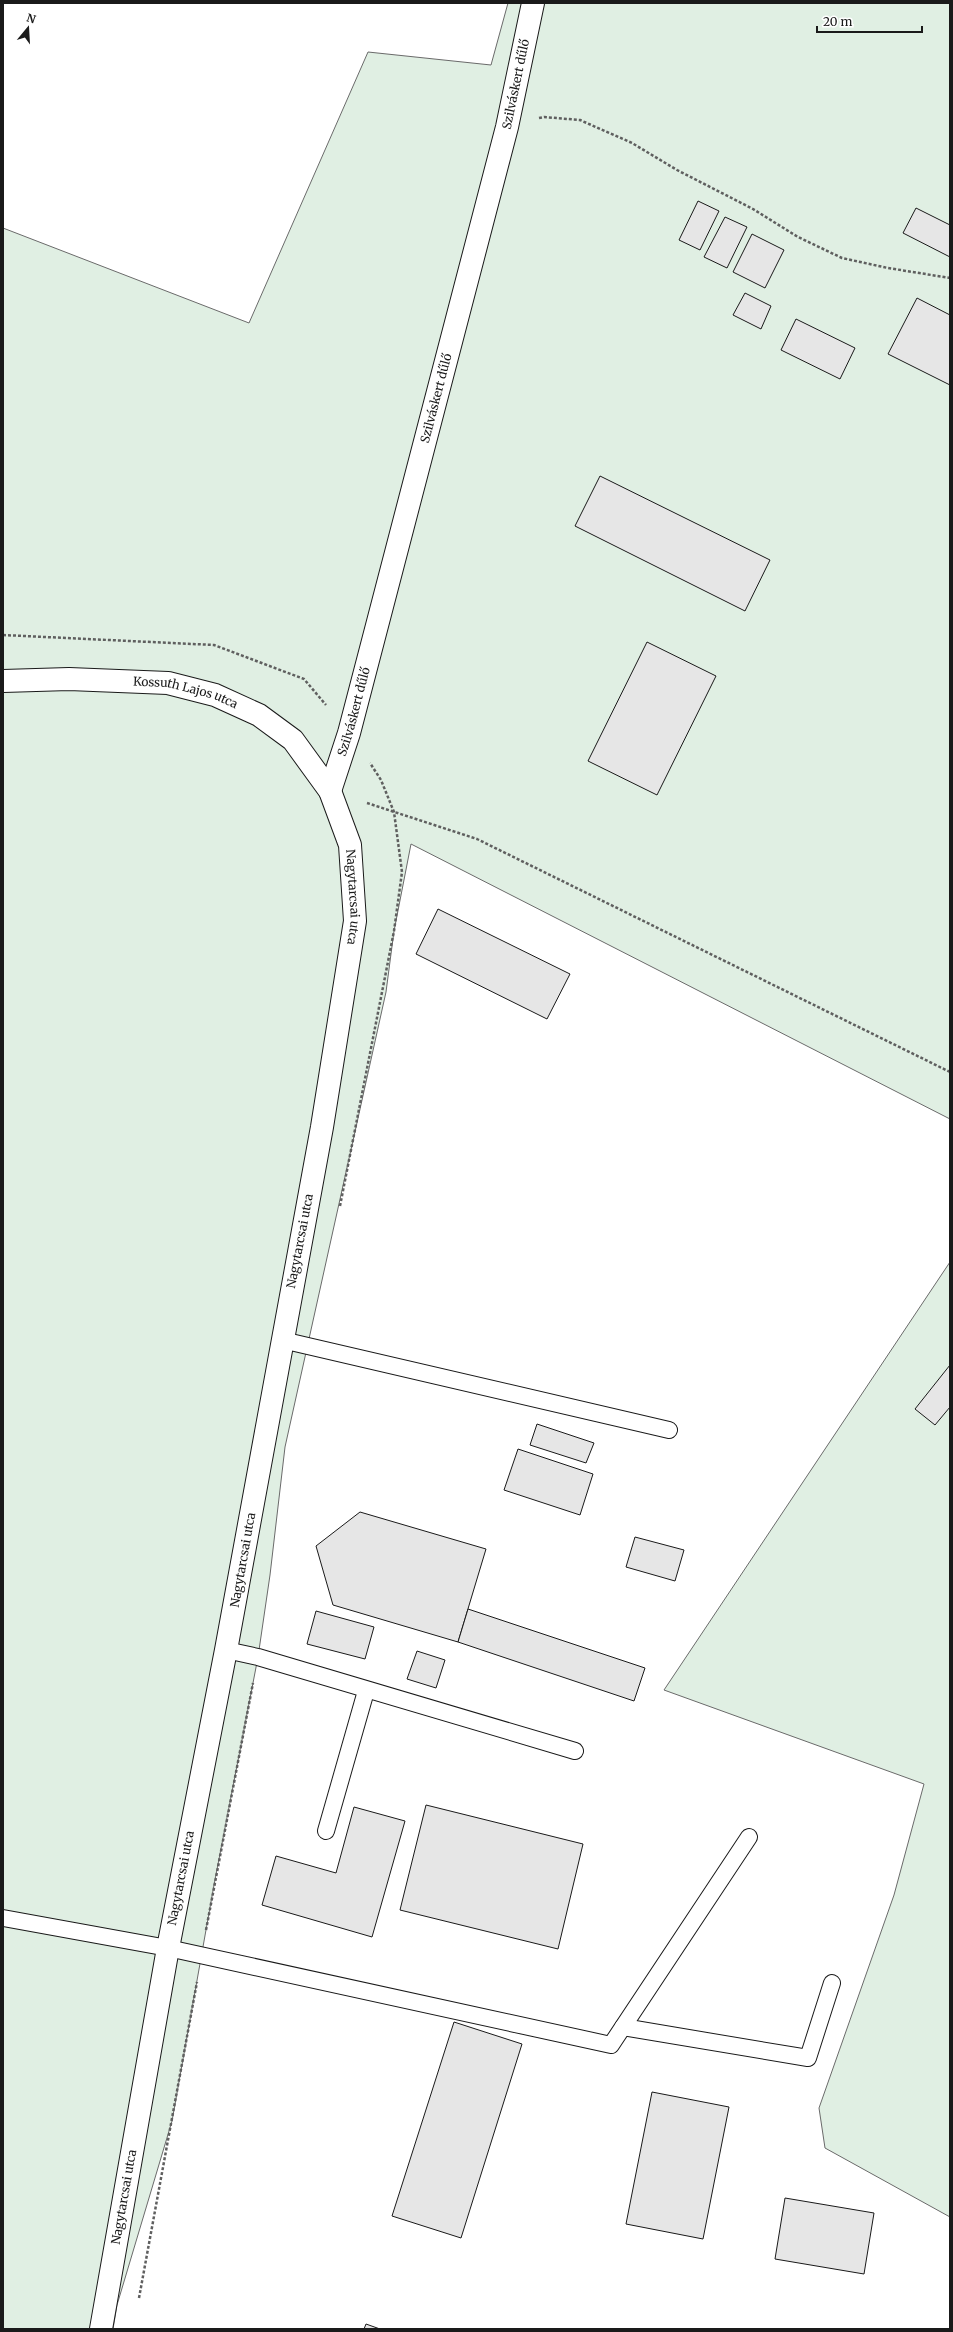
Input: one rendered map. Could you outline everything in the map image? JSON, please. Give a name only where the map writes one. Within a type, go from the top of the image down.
[{"type":"main road","name":"Szilváskert dűlő","points":[[330,791],[349,733],[507,127],[533,3]]},
{"type":"main road","name":"Kossuth Lajos utca","points":[[3,681],[69,679],[168,683],[215,695],[258,715],[293,740],[330,791]]},
{"type":"main road","name":"Nagytarcsai utca","points":[[101,2329],[168,1948],[226,1650],[322,1127],[355,921],[350,845],[330,791]]},
{"type":"lane","points":[[282,1340],[669,1430]]},
{"type":"lane","points":[[226,1650],[258,1657],[366,1691],[575,1752]]},
{"type":"lane","points":[[326,1831],[366,1691]]},
{"type":"lane","points":[[3,1918],[168,1948],[611,2045],[749,1837]]},
{"type":"lane","points":[[623,2027],[808,2058],[832,1983]]},
{"type":"path","points":[[507,127],[544,117],[580,120],[632,143],[677,170],[752,209],[798,237],[842,258],[888,268],[950,278]]},
{"type":"path","points":[[330,791],[477,840],[950,1072]]},
{"type":"green space","points":[[508,3],[950,3],[950,1119],[411,844],[394,931],[386,992],[285,1447],[270,1575],[258,1657],[214,1885],[172,2121],[117,2305],[113,2329],[3,2329],[3,228],[249,323],[368,52],[491,65]]},
{"type":"green space","points":[[950,1262],[950,2217],[825,2148],[819,2108],[894,1895],[924,1784],[664,1690]]},
{"type":"building","points":[[698,201],[719,211],[700,250],[679,240]]},
{"type":"building","points":[[916,208],[950,225],[950,257],[903,233]]},
{"type":"building","points":[[725,217],[747,227],[727,268],[704,257]]},
{"type":"building","points":[[752,234],[784,250],[765,288],[733,272]]},
{"type":"building","points":[[745,293],[771,306],[761,329],[733,315]]},
{"type":"building","points":[[917,298],[950,315],[950,385],[888,354]]},
{"type":"building","points":[[796,319],[855,348],[840,379],[781,350]]},
{"type":"building","points":[[600,476],[770,560],[745,611],[575,526]]},
{"type":"building","points":[[647,642],[716,676],[657,795],[588,761]]},
{"type":"building","points":[[438,909],[570,974],[547,1019],[416,954]]},
{"type":"building","points":[[950,1365],[950,1407],[935,1425],[915,1409]]},
{"type":"building","points":[[537,1424],[594,1443],[586,1463],[530,1445]]},
{"type":"building","points":[[518,1449],[593,1474],[580,1515],[504,1490]]},
{"type":"building","points":[[360,1512],[486,1549],[458,1642],[333,1605],[316,1546]]},
{"type":"building","points":[[635,1537],[684,1550],[675,1581],[626,1567]]},
{"type":"building","points":[[468,1609],[645,1668],[634,1701],[458,1642]]},
{"type":"building","points":[[316,1611],[374,1627],[365,1659],[307,1644]]},
{"type":"building","points":[[417,1651],[445,1660],[436,1688],[407,1679]]},
{"type":"building","points":[[426,1805],[583,1844],[558,1949],[400,1910]]},
{"type":"building","points":[[354,1807],[405,1821],[372,1937],[262,1905],[276,1856],[336,1873]]},
{"type":"building","points":[[454,2022],[522,2044],[461,2238],[392,2216]]},
{"type":"building","points":[[652,2092],[729,2107],[703,2239],[626,2224]]},
{"type":"building","points":[[785,2198],[874,2213],[864,2274],[775,2259]]},
{"type":"building","points":[[366,2324],[380,2329],[364,2329]]}]
